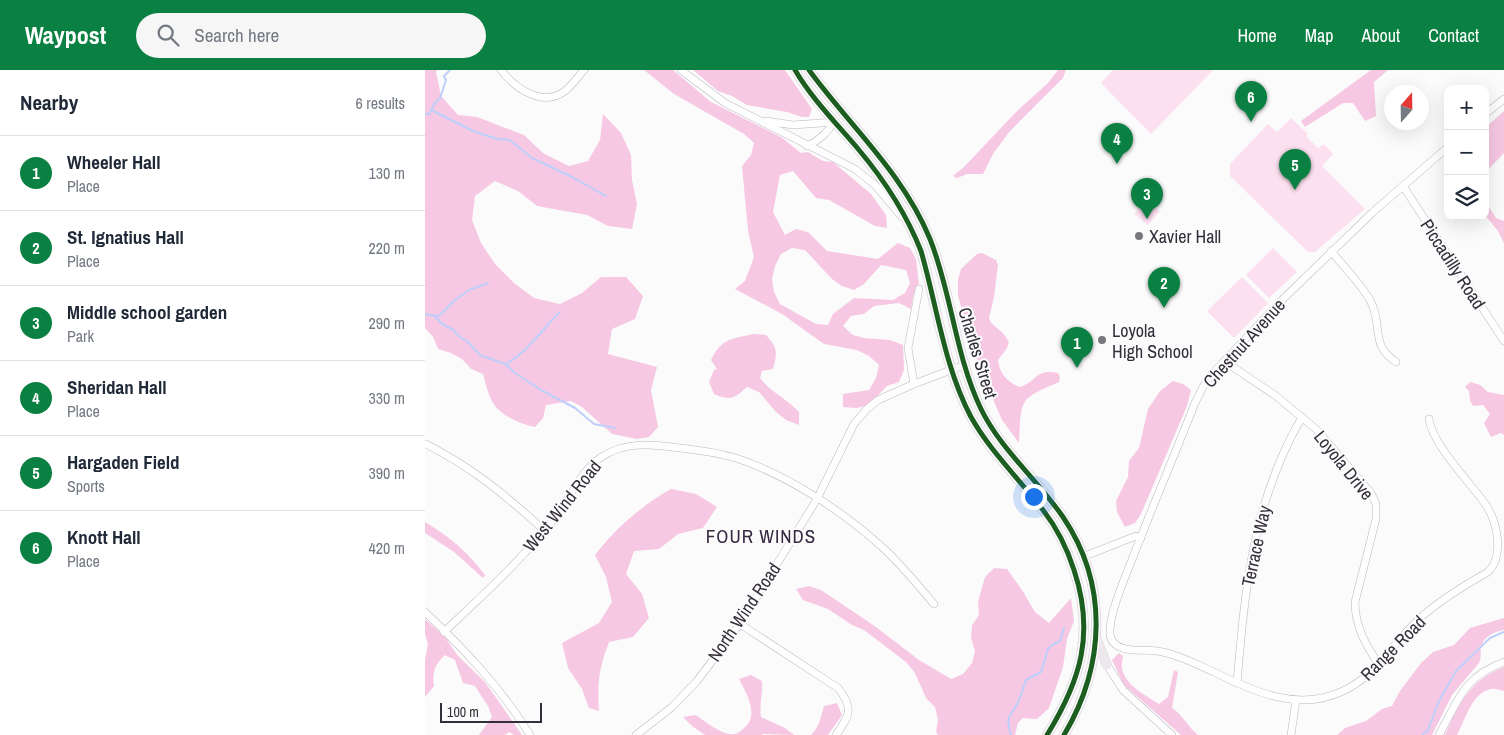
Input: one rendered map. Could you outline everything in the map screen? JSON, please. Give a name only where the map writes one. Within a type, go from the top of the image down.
[{"type":"main road","name":"Charles Street","points":[[795,70],[800,79],[889,188],[912,229],[921,251],[951,370],[966,405],[978,428],[997,456],[1043,510],[1069,554],[1081,596],[1084,628],[1081,656],[1065,706],[1047,735]]},
{"type":"main road","name":"Charles Street","points":[[809,70],[894,174],[917,211],[929,238],[945,286],[964,365],[973,390],[992,429],[1063,518],[1085,556],[1095,602],[1096,638],[1094,661],[1083,696],[1064,735]]},
{"type":"main road","points":[[1028,493],[1044,502],[1063,529],[1075,551],[1085,556],[1081,565],[1087,594],[1084,628]]},
{"type":"main road","points":[[1096,638],[1107,665]]},
{"type":"main road","points":[[1094,661],[1107,665]]},
{"type":"street","points":[[501,70],[521,89],[540,97],[553,96],[567,90],[584,70]]},
{"type":"street","points":[[681,70],[725,103],[855,169],[875,185],[912,229]]},
{"type":"street","points":[[1489,111],[1504,99]]},
{"type":"street","points":[[754,119],[793,125],[835,122]]},
{"type":"street","points":[[807,146],[821,138],[835,122]]},
{"type":"street","name":"Chestnut Avenue","points":[[1141,538],[1207,380],[1331,251],[1444,150]]},
{"type":"street","name":"Piccadilly Road","points":[[1403,186],[1504,341]]},
{"type":"street","points":[[1331,251],[1370,301],[1376,314],[1378,334],[1383,352],[1396,362]]},
{"type":"street","points":[[914,384],[908,348],[919,289]]},
{"type":"street","name":"Loyola Drive","points":[[1224,361],[1276,396],[1317,430],[1371,493],[1376,504],[1376,519],[1355,602],[1355,611],[1359,632],[1379,665]]},
{"type":"street","name":"North Wind Road","points":[[636,735],[672,707],[692,686],[740,624],[817,499],[854,424],[860,417],[878,400],[964,365]]},
{"type":"street","name":"Terrace Way","points":[[1237,683],[1248,575],[1257,532],[1280,460],[1302,417]]},
{"type":"street","name":"Range Road","points":[[1141,538],[1115,607],[1110,629],[1112,640],[1115,644],[1126,649],[1156,651],[1168,654],[1192,662],[1257,692],[1295,700],[1314,700],[1343,691],[1359,682],[1379,665],[1419,620],[1441,601],[1492,569],[1497,557],[1497,534],[1487,506],[1447,454],[1430,428],[1429,419]]},
{"type":"street","points":[[426,444],[477,474],[544,530]]},
{"type":"street","name":"West Wind Road","points":[[445,632],[510,569],[557,514],[576,484],[599,459],[609,452],[630,446],[657,444],[715,453],[737,459],[779,476],[851,520],[883,548],[934,604]]},
{"type":"street","points":[[1085,556],[1136,536],[1141,538]]},
{"type":"street","points":[[425,612],[495,685],[530,735]]},
{"type":"street","points":[[740,624],[838,688],[846,698],[849,707],[847,717],[836,735]]},
{"type":"street","points":[[1439,735],[1458,697],[1469,684],[1481,674],[1504,662]]},
{"type":"street","points":[[1107,665],[1123,690],[1172,735]]},
{"type":"street","points":[[1291,735],[1295,700]]},
{"type":"shaded area","points":[[425,70],[437,70],[441,96],[458,115],[477,117],[524,135],[543,153],[569,166],[588,161],[600,140],[603,114],[621,133],[631,155],[632,180],[637,204],[632,229],[608,226],[587,215],[537,206],[518,191],[495,181],[475,196],[472,220],[481,243],[495,264],[514,283],[534,298],[560,304],[582,293],[601,277],[626,277],[643,296],[635,319],[612,329],[608,354],[657,367],[651,390],[658,427],[649,437],[637,439],[612,434],[582,407],[571,401],[546,405],[543,418],[535,427],[515,421],[493,403],[483,374],[471,369],[462,359],[438,349],[433,337],[425,328]]},
{"type":"shaded area","points":[[644,70],[673,70],[711,102],[781,137],[801,153],[808,152],[823,161],[833,162],[871,194],[886,215],[887,228],[875,226],[829,200],[816,198],[793,171],[780,175],[773,212],[785,235],[796,229],[808,232],[827,251],[878,259],[898,243],[910,248],[916,259],[919,285],[913,296],[911,309],[899,303],[874,306],[864,314],[851,316],[843,326],[853,335],[890,340],[903,345],[904,370],[899,382],[887,386],[869,405],[857,408],[843,407],[843,394],[869,390],[876,378],[879,365],[869,356],[857,350],[824,344],[782,314],[735,289],[745,281],[754,257],[748,231],[742,166],[751,155],[754,143],[744,134],[674,94]],"holes":[[[792,248],[805,250],[832,279],[842,286],[854,290],[864,284],[881,265],[906,270],[910,283],[905,293],[893,300],[854,298],[833,314],[828,325],[816,324],[780,304],[774,292],[772,279],[775,266],[781,254]]]},
{"type":"shaded area","points":[[693,70],[785,70],[812,109],[809,117],[802,117],[787,112],[747,105],[732,96],[718,91]]},
{"type":"shaded area","points":[[1058,70],[1066,70],[1063,78],[1009,132],[993,154],[983,174],[967,174],[957,178],[953,176],[963,168],[1016,112],[1048,83]]},
{"type":"shaded area","points":[[1113,70],[1213,70],[1151,134],[1101,83]]},
{"type":"shaded area","points":[[1371,70],[1388,70],[1374,82],[1376,116],[1365,121],[1353,103],[1343,103],[1305,127],[1301,121]]},
{"type":"shaded area","points":[[1504,111],[1504,153],[1489,169],[1489,130],[1489,124]]},
{"type":"shaded area","points":[[1291,118],[1308,134],[1306,136],[1318,148],[1324,144],[1333,154],[1322,166],[1365,209],[1315,252],[1308,252],[1230,176],[1230,164],[1268,124],[1277,132]]},
{"type":"shaded area","points":[[1144,202],[1160,211],[1148,225],[1134,214]]},
{"type":"shaded area","points":[[1489,207],[1496,218],[1504,221],[1504,243],[1498,231],[1489,220]]},
{"type":"shaded area","points":[[1273,248],[1297,272],[1269,298],[1246,275]]},
{"type":"shaded area","points":[[982,253],[996,260],[998,265],[989,318],[991,323],[1003,333],[1009,342],[998,360],[1002,373],[1008,380],[1020,387],[1045,372],[1058,373],[1060,377],[1059,382],[1035,393],[1024,403],[1019,443],[1002,420],[980,369],[958,296],[958,279],[961,269],[977,254]]},
{"type":"shaded area","points":[[1242,277],[1268,303],[1234,338],[1207,311]]},
{"type":"shaded area","points":[[753,334],[766,335],[776,350],[773,369],[762,371],[760,378],[799,412],[799,425],[786,420],[776,412],[759,392],[747,387],[732,398],[724,398],[714,394],[709,382],[714,370],[717,369],[711,360],[715,353],[727,341]]},
{"type":"shaded area","points":[[1173,381],[1183,384],[1191,390],[1187,406],[1141,514],[1135,523],[1125,527],[1117,512],[1116,501],[1128,477],[1129,461],[1139,448],[1148,409],[1160,391]]},
{"type":"shaded area","points":[[1470,382],[1480,385],[1488,392],[1504,395],[1504,435],[1501,433],[1491,437],[1484,423],[1490,414],[1483,405],[1473,406],[1470,401],[1469,391],[1465,387]]},
{"type":"shaded area","points":[[671,489],[696,494],[717,507],[703,528],[678,534],[659,549],[634,551],[626,574],[642,594],[649,618],[633,637],[609,642],[599,676],[599,711],[589,708],[582,689],[568,668],[562,643],[599,623],[612,602],[606,577],[595,555],[630,518]]},
{"type":"shaded area","points":[[425,522],[465,551],[485,575],[483,578],[454,552],[425,533]]},
{"type":"shaded area","points":[[994,568],[1007,569],[1035,612],[1049,623],[1071,598],[1074,621],[1067,639],[1063,667],[1049,708],[1037,719],[1023,718],[1018,723],[1015,735],[938,735],[936,732],[938,720],[935,707],[926,698],[915,673],[906,662],[864,630],[852,625],[828,609],[803,600],[796,589],[809,586],[821,590],[876,627],[919,660],[951,679],[963,674],[972,663],[975,651],[971,638],[972,625],[979,615],[978,602],[985,577]]},
{"type":"shaded area","points":[[1504,618],[1504,630],[1493,633],[1484,640],[1479,663],[1452,695],[1432,735],[1337,735],[1345,728],[1366,721],[1382,709],[1392,706],[1400,691],[1421,663],[1433,652],[1454,645],[1470,628]]},
{"type":"shaded area","points":[[425,619],[445,637],[458,656],[485,682],[522,735],[514,735],[509,732],[505,735],[479,735],[492,717],[488,706],[475,686],[463,683],[455,660],[445,655],[435,669],[433,677],[434,686],[425,697],[425,660],[428,644],[425,634]]},
{"type":"shaded area","points":[[1119,653],[1123,656],[1122,670],[1125,677],[1138,691],[1159,704],[1168,697],[1174,670],[1178,672],[1172,708],[1198,735],[1181,735],[1124,685],[1112,660]]},
{"type":"shaded area","points":[[1504,667],[1504,691],[1492,689],[1479,695],[1470,708],[1457,735],[1445,735],[1455,713],[1467,694],[1483,678]]},
{"type":"shaded area","points":[[751,675],[762,681],[761,717],[785,728],[794,735],[705,735],[683,717],[696,715],[726,733],[736,734],[749,723],[751,717],[748,697],[739,679]]},
{"type":"shaded area","points":[[837,703],[842,715],[828,735],[811,735],[818,725],[824,706]]},
{"type":"waterway","points":[[425,114],[429,114],[440,98],[446,80],[444,76],[450,70]]},
{"type":"waterway","points":[[431,110],[475,132],[498,139],[510,140],[532,158],[606,196]]},
{"type":"waterway","points":[[436,316],[440,315],[455,300],[469,290],[488,283]]},
{"type":"waterway","points":[[506,364],[528,347],[560,312]]},
{"type":"waterway","points":[[425,314],[435,316],[442,324],[452,329],[468,342],[480,355],[505,364],[541,390],[575,408],[594,424],[615,428]]},
{"type":"waterway","points":[[1011,735],[1008,720],[1026,680],[1041,672],[1048,649],[1060,641],[1064,628]]},
{"type":"waterway","points":[[1422,735],[1428,730],[1439,701],[1456,671],[1490,638],[1504,632]]},
{"type":"cycle path","points":[[795,70],[817,101],[878,174],[902,211],[921,251],[954,377],[971,417],[996,453],[1053,524],[1071,562],[1080,593],[1084,635],[1081,656],[1069,695],[1047,735]]},
{"type":"cycle path","points":[[809,70],[891,171],[919,215],[930,239],[944,281],[965,367],[981,409],[999,438],[1053,503],[1078,543],[1088,570],[1094,598],[1096,626],[1094,654],[1088,681],[1078,709],[1064,735]]},
{"type":"place","name":"Knott Hall","points":[[1251,122]]},
{"type":"place","name":"Sheridan Hall","points":[[1117,164]]},
{"type":"place","name":"Hargaden Field","points":[[1295,190]]},
{"type":"place","name":"Middle school garden","points":[[1147,219]]},
{"type":"place","name":"Xavier Hall","points":[[1139,236]]},
{"type":"place","name":"St. Ignatius Hall","points":[[1164,308]]},
{"type":"place","name":"Loyola High School","points":[[1102,340]]},
{"type":"place","name":"Wheeler Hall","points":[[1077,368]]},
{"type":"district","name":"FOUR WINDS","points":[[761,536]]}]
